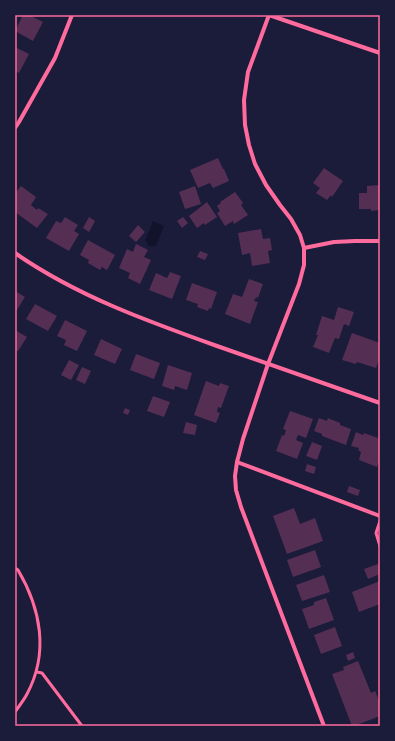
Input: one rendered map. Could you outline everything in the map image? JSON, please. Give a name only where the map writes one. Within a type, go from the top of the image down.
[{"type":"street","points":[[15,128],[55,58],[72,15]]},
{"type":"street","points":[[324,726],[241,507],[236,490],[235,476],[243,439],[268,364],[299,284],[304,265],[304,248],[300,234],[266,185],[255,164],[245,125],[244,100],[248,72],[269,15],[380,53]]},
{"type":"street","points":[[304,248],[334,242],[380,241]]},
{"type":"street","points":[[15,252],[52,276],[114,308],[156,325],[380,403]]},
{"type":"street","points":[[237,462],[380,516]]},
{"type":"lane","points":[[380,521],[376,533],[380,546]]},
{"type":"lane","points":[[15,568],[18,570],[32,597],[37,613],[40,633],[37,672],[27,695],[15,712]]},
{"type":"lane","points":[[37,672],[42,673],[82,726]]},
{"type":"shaded area","points":[[153,221],[164,226],[156,246],[154,245],[152,247],[147,245],[147,242],[145,241]]},
{"type":"building","points":[[23,15],[29,15],[43,22],[33,41],[15,31]]},
{"type":"building","points":[[15,47],[29,54],[19,73],[15,71]]},
{"type":"building","points":[[218,158],[229,181],[213,188],[210,183],[198,188],[190,170]]},
{"type":"building","points":[[324,168],[343,181],[332,197],[331,195],[327,200],[316,193],[320,188],[313,183]]},
{"type":"building","points":[[380,185],[380,210],[371,211],[371,209],[359,209],[359,193],[367,193],[367,186]]},
{"type":"building","points":[[21,186],[36,197],[31,205],[37,210],[38,208],[48,214],[37,228],[15,212],[15,191],[16,192]]},
{"type":"building","points":[[195,186],[201,204],[185,209],[179,192]]},
{"type":"building","points":[[235,192],[243,203],[241,205],[248,215],[234,224],[233,221],[225,226],[217,213],[220,211],[217,206],[221,203],[220,202]]},
{"type":"building","points":[[207,202],[217,217],[205,225],[204,223],[197,228],[189,216]]},
{"type":"building","points":[[65,217],[78,225],[74,231],[79,234],[69,251],[46,238],[56,221],[61,223]]},
{"type":"building","points":[[89,217],[95,221],[89,232],[83,228]]},
{"type":"building","points":[[183,217],[188,223],[182,228],[177,221]]},
{"type":"building","points":[[138,225],[145,232],[136,242],[129,236]]},
{"type":"building","points":[[261,229],[263,239],[270,238],[272,250],[268,251],[270,263],[252,266],[250,253],[242,255],[238,233]]},
{"type":"building","points":[[88,240],[115,255],[107,270],[102,267],[100,270],[88,263],[89,260],[80,255]]},
{"type":"building","points":[[136,244],[148,250],[144,257],[151,260],[140,284],[128,278],[130,273],[119,268],[127,249],[133,252]]},
{"type":"building","points":[[200,251],[208,254],[205,260],[197,257]]},
{"type":"building","points":[[170,272],[181,276],[172,299],[149,290],[156,273],[167,278]]},
{"type":"building","points":[[249,279],[263,284],[258,298],[256,297],[254,301],[258,302],[250,324],[225,314],[233,294],[242,297]]},
{"type":"building","points":[[192,283],[217,292],[211,309],[209,308],[208,311],[197,307],[198,304],[186,300]]},
{"type":"building","points":[[15,291],[25,297],[15,313]]},
{"type":"building","points":[[35,304],[57,316],[48,331],[26,319]]},
{"type":"building","points":[[338,307],[354,312],[349,326],[344,324],[339,339],[335,338],[329,353],[313,347],[318,335],[316,335],[322,316],[334,320]]},
{"type":"building","points":[[65,320],[87,331],[77,351],[64,345],[66,340],[57,336]]},
{"type":"building","points":[[15,330],[27,337],[18,351],[15,350]]},
{"type":"building","points":[[352,333],[380,343],[380,357],[376,368],[357,362],[356,364],[342,360]]},
{"type":"building","points":[[101,339],[122,349],[115,364],[94,355]]},
{"type":"building","points":[[136,354],[160,363],[154,379],[130,370]]},
{"type":"building","points":[[69,360],[79,365],[71,380],[61,375]]},
{"type":"building","points":[[168,365],[192,373],[187,390],[175,386],[174,390],[162,386]]},
{"type":"building","points":[[82,367],[91,371],[85,384],[76,380]]},
{"type":"building","points":[[206,381],[219,386],[220,383],[229,386],[221,408],[218,407],[217,412],[220,413],[216,423],[194,415]]},
{"type":"building","points":[[153,396],[170,402],[164,417],[147,411]]},
{"type":"building","points":[[125,408],[130,410],[128,415],[123,413]]},
{"type":"building","points":[[290,411],[313,419],[306,438],[298,435],[296,440],[303,443],[297,459],[276,451],[282,435],[284,436],[286,430],[283,429]]},
{"type":"building","points":[[319,418],[327,421],[328,418],[351,429],[346,445],[322,436],[322,434],[314,431]]},
{"type":"building","points":[[186,422],[197,425],[195,435],[183,433]]},
{"type":"building","points":[[356,432],[363,435],[364,433],[378,438],[378,436],[380,437],[380,458],[377,467],[359,460],[361,452],[358,450],[359,448],[351,446]]},
{"type":"building","points":[[312,442],[322,446],[317,460],[306,456]]},
{"type":"building","points":[[307,464],[316,467],[314,474],[305,471]]},
{"type":"building","points":[[349,486],[360,490],[358,496],[347,492]]},
{"type":"building","points":[[294,508],[300,524],[315,518],[323,541],[287,554],[273,516]]},
{"type":"building","points":[[315,550],[321,567],[293,577],[287,560]]},
{"type":"building","points":[[378,564],[380,574],[368,579],[364,569]]},
{"type":"building","points":[[324,575],[330,592],[302,601],[296,585]]},
{"type":"building","points":[[380,581],[380,604],[359,612],[352,592]]},
{"type":"building","points":[[326,598],[334,620],[309,629],[302,609],[314,605],[314,602]]},
{"type":"building","points":[[335,627],[342,646],[321,654],[314,635]]},
{"type":"building","points":[[353,652],[355,658],[348,661],[346,655]]},
{"type":"building","points":[[358,661],[371,693],[375,691],[380,703],[380,710],[378,711],[380,716],[352,726],[332,674],[344,670],[343,667]]}]
